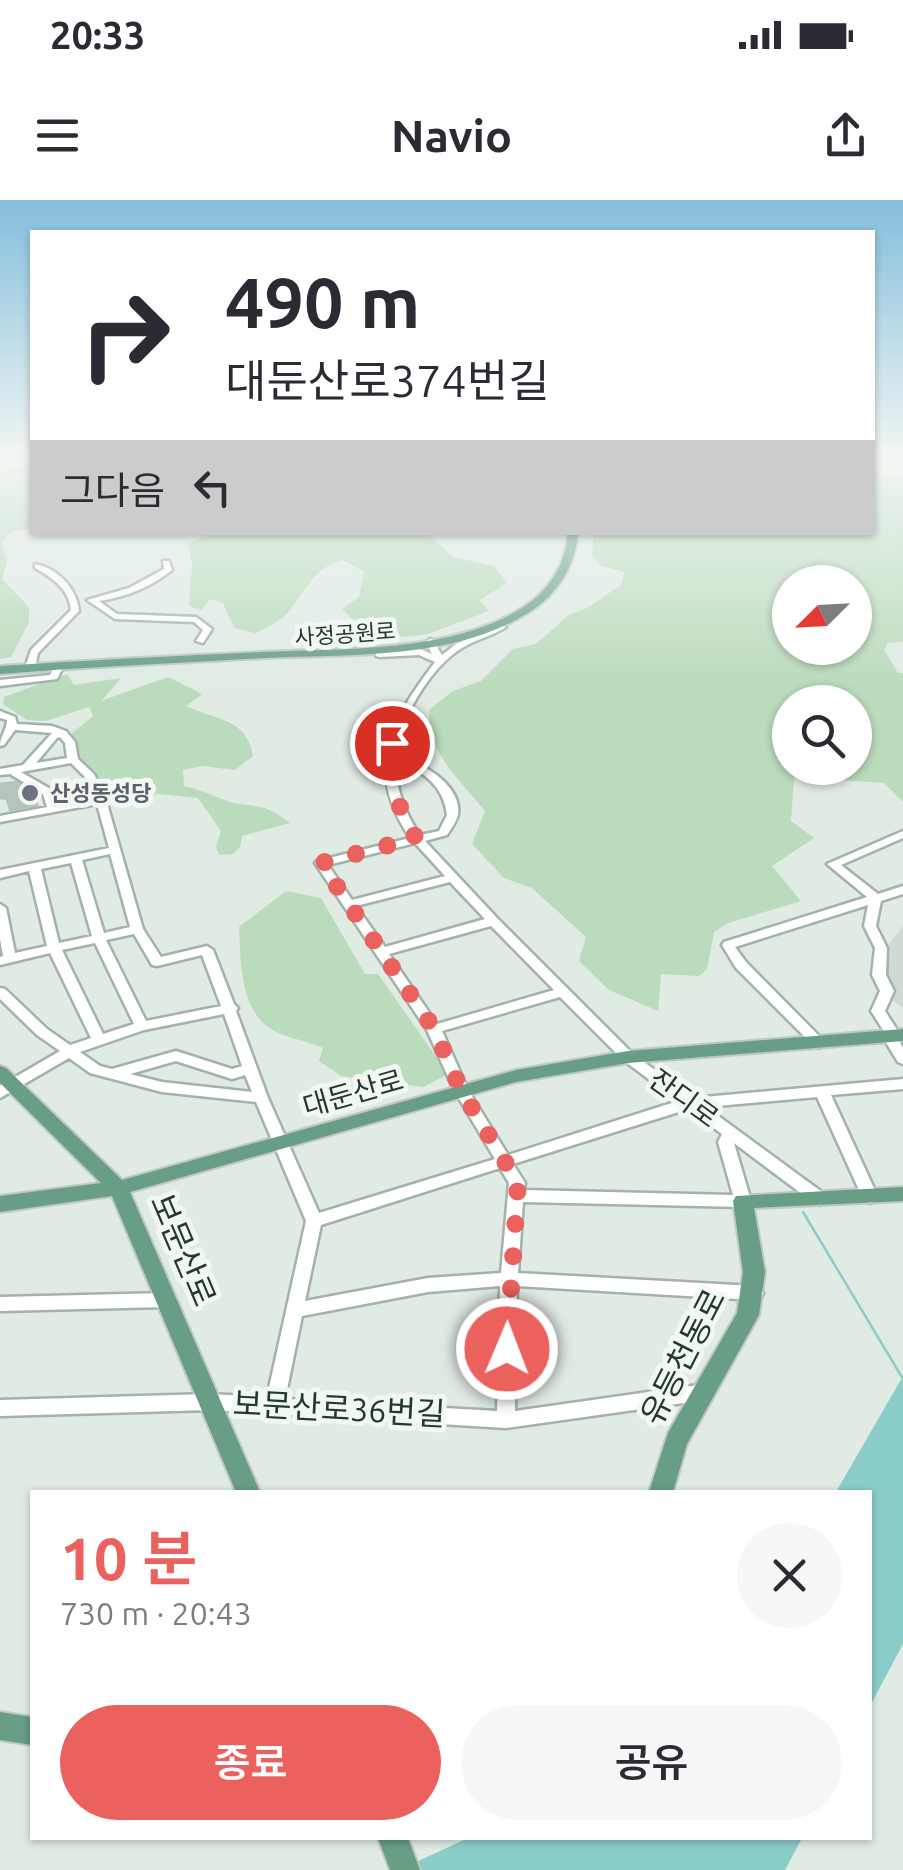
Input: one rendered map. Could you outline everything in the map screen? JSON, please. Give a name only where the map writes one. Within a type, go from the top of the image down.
[{"type":"main road","name":"사정공원로","points":[[0,670],[431,643],[487,628],[540,600],[565,566],[572,535]]},
{"type":"main road","name":"사정공원로","points":[[58,666],[88,669],[379,654],[502,627],[551,598],[576,559],[581,535]]},
{"type":"main road","name":"대둔산로","points":[[0,1204],[118,1188],[516,1076],[628,1058],[895,1036]]},
{"type":"main road","name":"보문산로","points":[[4,1083],[118,1188],[247,1490]]},
{"type":"main road","points":[[743,1200],[903,1194]]},
{"type":"main road","name":"유등천동로","points":[[662,1490],[676,1441],[748,1315],[755,1293],[756,1275],[743,1200]]},
{"type":"main road","points":[[0,1726],[30,1731]]},
{"type":"main road","points":[[395,1840],[405,1870]]},
{"type":"street","points":[[76,602],[114,598],[149,584],[168,570],[166,563]]},
{"type":"street","points":[[30,668],[34,652],[66,624],[75,612],[76,602],[55,575],[38,566]]},
{"type":"street","points":[[92,600],[115,616],[196,620],[208,629],[200,642]]},
{"type":"street","points":[[502,627],[459,646],[440,661],[403,713],[392,743],[391,760],[404,760],[431,776],[453,806],[453,815],[443,832],[321,863],[434,1029],[461,1090],[507,1162],[519,1196],[509,1278],[506,1420]]},
{"type":"street","points":[[431,643],[440,661]]},
{"type":"street","points":[[379,654],[420,652],[440,661]]},
{"type":"street","points":[[0,683],[54,677],[58,666]]},
{"type":"street","points":[[0,714],[12,719],[12,727],[0,743]]},
{"type":"street","points":[[12,727],[48,728],[62,733],[70,742],[73,760],[90,776],[101,800],[137,929],[157,962],[207,950],[261,1098],[314,1221],[275,1403]]},
{"type":"street","points":[[26,768],[53,736],[62,733]]},
{"type":"street","points":[[6,771],[73,760]]},
{"type":"street","name":"잔디로","points":[[391,760],[395,798],[416,838],[452,878],[628,1058],[730,1132],[726,1142],[743,1200]]},
{"type":"street","points":[[6,771],[48,792],[54,810]]},
{"type":"street","points":[[0,820],[101,800]]},
{"type":"street","points":[[875,898],[833,864],[902,834]]},
{"type":"street","points":[[0,874],[115,850]]},
{"type":"street","points":[[75,858],[99,938],[142,1026]]},
{"type":"street","points":[[34,866],[54,948],[99,1040]]},
{"type":"street","points":[[350,904],[452,878]]},
{"type":"street","points":[[819,1042],[741,965],[728,946],[903,890]]},
{"type":"street","points":[[875,898],[870,926],[881,948],[879,975],[887,992],[878,1011],[895,1036],[903,1059]]},
{"type":"street","points":[[0,908],[5,959],[137,929]]},
{"type":"street","points":[[382,952],[492,921]]},
{"type":"street","points":[[0,992],[95,1070],[162,1088],[261,1098]]},
{"type":"street","points":[[434,1029],[561,992]]},
{"type":"street","points":[[4,1083],[99,1040],[142,1026],[231,1008]]},
{"type":"street","points":[[112,1074],[176,1056],[232,1074],[251,1068]]},
{"type":"street","points":[[314,1221],[690,1103],[903,1084]]},
{"type":"street","points":[[822,1091],[870,1197]]},
{"type":"street","points":[[730,1132],[820,1199]]},
{"type":"street","points":[[519,1196],[743,1200]]},
{"type":"street","points":[[296,1310],[428,1285],[509,1278],[755,1293]]},
{"type":"street","points":[[0,1304],[166,1300]]},
{"type":"street","name":"보문산로36번길","points":[[0,1408],[275,1403],[506,1420],[706,1392]]},
{"type":"street","points":[[656,1396],[673,1405],[679,1414],[676,1441]]},
{"type":"shaded area","points":[[903,926],[903,1008],[890,998],[882,975],[884,951]]},
{"type":"green space","points":[[0,534],[9,534],[1,542],[7,561],[2,579],[29,607],[29,622],[11,657],[0,659]]},
{"type":"green space","points":[[903,534],[903,642],[888,643],[884,650],[898,673],[903,673],[903,802],[884,783],[872,782],[872,685],[772,685],[772,785],[793,785],[791,821],[814,838],[772,866],[801,901],[728,923],[714,932],[707,969],[699,976],[661,974],[658,1011],[609,990],[579,961],[586,937],[532,888],[504,878],[472,844],[485,811],[439,751],[429,724],[430,709],[453,691],[481,681],[513,649],[536,644],[569,615],[589,607],[622,584],[624,572],[601,566],[592,556],[594,535]]},
{"type":"green space","points":[[205,535],[429,535],[453,557],[494,566],[507,583],[480,600],[489,611],[428,634],[374,640],[342,609],[359,597],[364,571],[343,560],[318,573],[283,618],[255,633],[234,628],[223,603],[210,599],[201,610],[189,606],[192,564],[188,544]]},
{"type":"green space","points":[[67,674],[74,685],[121,678],[101,701],[168,677],[202,694],[186,706],[237,727],[250,744],[253,756],[235,770],[202,766],[183,770],[184,786],[262,807],[290,823],[242,836],[240,847],[233,854],[219,855],[216,846],[221,831],[198,798],[159,794],[107,797],[91,771],[75,758],[72,733],[93,716],[89,707],[46,721],[27,720],[3,704],[4,697]]},
{"type":"green space","points":[[286,891],[321,898],[365,974],[378,974],[448,1074],[423,1087],[341,1076],[319,1061],[323,1048],[276,1032],[261,1020],[247,996],[239,927]]},
{"type":"water","points":[[903,1376],[903,1644],[872,1702],[872,1490],[837,1490]]},
{"type":"water","points":[[464,1840],[801,1840],[785,1870],[399,1870]]},
{"type":"building","points":[[16,782],[34,793],[37,805],[10,810],[7,799],[0,798],[0,784]]},
{"type":"waterway","points":[[803,1212],[903,1379]]},
{"type":"place","name":"산성동성당","points":[[30,793]]},
{"type":"route","points":[[392,743],[390,776],[395,798],[416,838],[321,863],[434,1029],[461,1090],[518,1183],[507,1349]]}]
